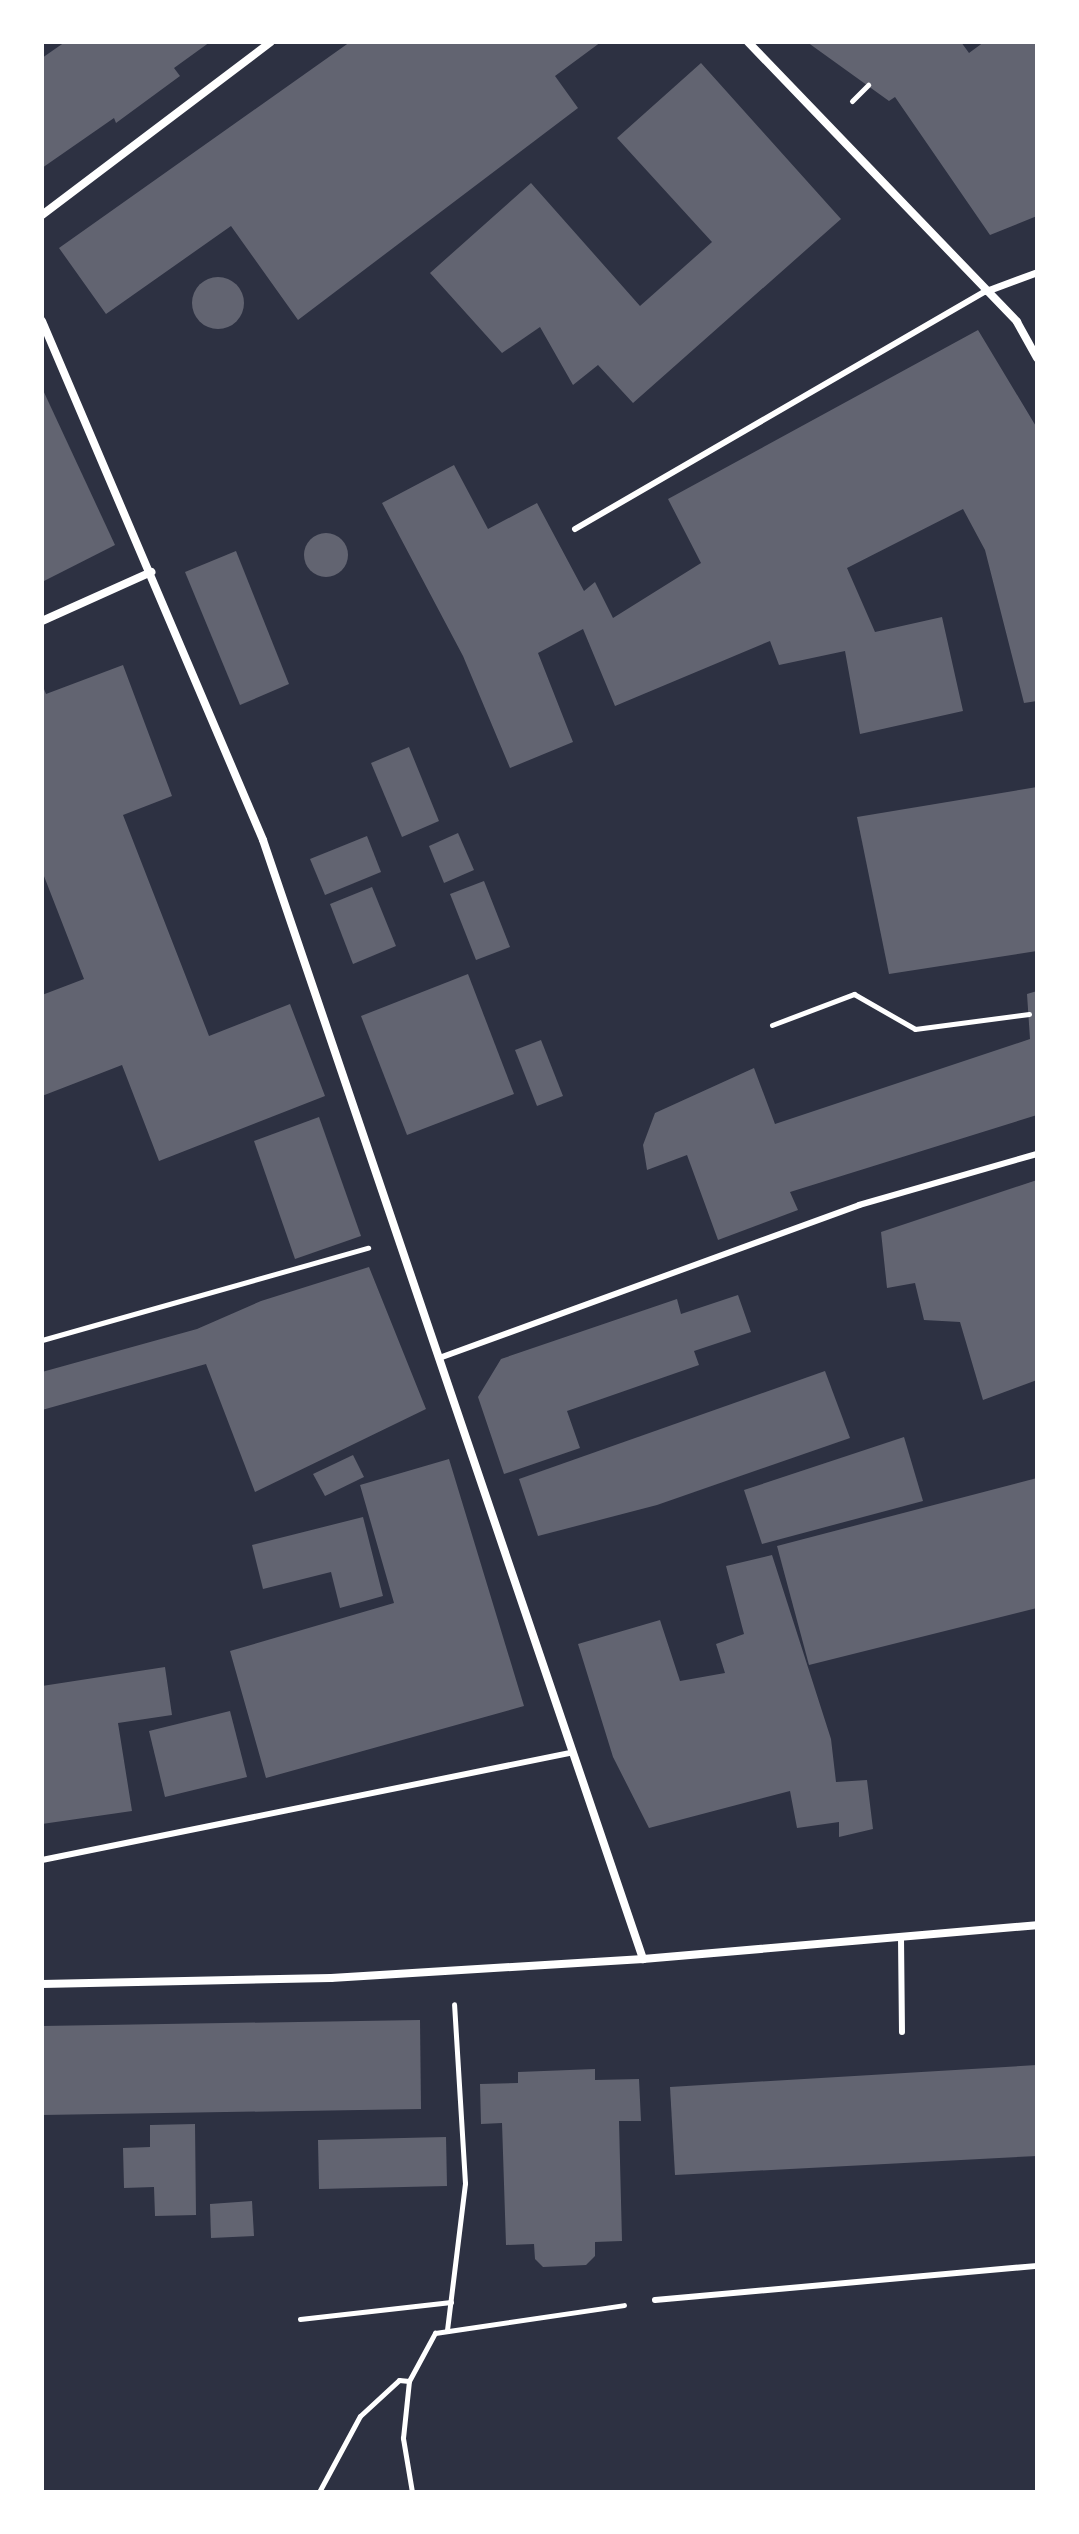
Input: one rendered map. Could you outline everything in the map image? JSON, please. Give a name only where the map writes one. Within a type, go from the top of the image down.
[{"type":"street","points":[[42,215],[271,42]]},
{"type":"street","points":[[748,42],[1017,322],[1037,358]]},
{"type":"street","points":[[986,291],[1037,272]]},
{"type":"street","points":[[42,321],[263,840],[442,1357],[570,1753],[643,1959]]},
{"type":"street","points":[[42,621],[151,572]]},
{"type":"street","points":[[42,1984],[331,1978],[452,1968],[643,1959],[1037,1925]]},
{"type":"lane","points":[[575,529],[986,291]]},
{"type":"lane","points":[[442,1357],[859,1205],[1037,1154]]},
{"type":"lane","points":[[42,1860],[570,1753]]},
{"type":"lane","points":[[901,1938],[902,2032]]},
{"type":"lane","points":[[655,2300],[1037,2266]]},
{"type":"path","points":[[772,1025],[854,994],[915,1029],[1029,1014]]},
{"type":"path","points":[[42,1340],[399,1237]]},
{"type":"path","points":[[447,2330],[465,2183],[452,1968]]},
{"type":"path","points":[[412,2492],[403,2438],[409,2381],[435,2333],[655,2300]]},
{"type":"path","points":[[300,2319],[451,2302]]},
{"type":"path","points":[[319,2492],[360,2416],[399,2380],[409,2381]]},
{"type":"building","points":[[65,42],[210,42],[174,68],[180,76],[116,123],[114,118],[42,168],[42,58]]},
{"type":"building","points":[[350,42],[601,42],[555,76],[578,108],[298,320],[231,226],[106,314],[59,248]]},
{"type":"building","points":[[807,42],[961,42],[969,53],[984,42],[1037,42],[1037,216],[990,235],[895,97],[889,101]]},
{"type":"building","points":[[701,63],[841,219],[633,403],[598,365],[573,385],[540,327],[502,353],[430,273],[531,183],[640,306],[712,242],[617,138]]},
{"type":"building","points":[[218,277],[237,284],[244,303],[237,322],[218,329],[199,322],[192,303],[199,284]]},
{"type":"building","points":[[978,330],[1037,428],[1037,701],[1024,703],[985,550],[963,509],[847,568],[875,632],[942,617],[963,711],[860,734],[845,651],[779,665],[770,641],[615,706],[583,629],[538,653],[573,742],[510,768],[463,656],[382,503],[454,465],[488,529],[537,503],[584,591],[595,582],[613,618],[701,563],[668,499]]},
{"type":"building","points":[[42,388],[115,545],[42,582]]},
{"type":"building","points":[[326,533],[342,539],[348,555],[342,571],[326,577],[310,571],[304,555],[310,539]]},
{"type":"building","points":[[236,551],[289,684],[240,705],[185,572]]},
{"type":"building","points":[[123,665],[172,796],[123,815],[209,1036],[290,1004],[325,1096],[159,1161],[122,1065],[42,1096],[42,995],[84,979],[42,871],[42,684],[46,694]]},
{"type":"building","points":[[409,747],[439,821],[402,837],[371,763]]},
{"type":"building","points":[[1037,787],[1037,951],[889,974],[857,817]]},
{"type":"building","points":[[458,833],[474,870],[444,883],[429,846]]},
{"type":"building","points":[[367,836],[381,872],[325,895],[310,859]]},
{"type":"building","points":[[484,881],[510,947],[476,960],[450,894]]},
{"type":"building","points":[[372,887],[396,946],[353,964],[330,904]]},
{"type":"building","points":[[468,974],[514,1094],[407,1135],[361,1016]]},
{"type":"building","points":[[1037,991],[1037,1115],[790,1192],[798,1210],[718,1240],[687,1155],[647,1170],[643,1145],[655,1113],[754,1068],[775,1124],[1030,1039],[1027,994]]},
{"type":"building","points":[[541,1040],[563,1096],[537,1106],[515,1050]]},
{"type":"building","points":[[319,1117],[361,1236],[295,1259],[254,1141]]},
{"type":"building","points":[[1037,1180],[1037,1380],[983,1400],[960,1322],[924,1320],[915,1283],[887,1288],[881,1232]]},
{"type":"building","points":[[369,1267],[426,1409],[255,1492],[206,1364],[42,1410],[42,1372],[197,1329],[261,1301]]},
{"type":"building","points":[[738,1295],[751,1332],[694,1351],[699,1365],[567,1411],[580,1448],[504,1474],[478,1397],[501,1359],[677,1299],[681,1314]]},
{"type":"building","points":[[825,1371],[850,1438],[657,1505],[538,1536],[519,1479]]},
{"type":"building","points":[[904,1437],[923,1501],[762,1544],[744,1490]]},
{"type":"building","points":[[353,1455],[364,1477],[325,1496],[313,1474]]},
{"type":"building","points":[[449,1459],[524,1706],[266,1778],[230,1651],[394,1603],[360,1485]]},
{"type":"building","points":[[1037,1478],[1037,1608],[809,1665],[777,1546]]},
{"type":"building","points":[[363,1517],[383,1596],[340,1608],[331,1572],[263,1589],[252,1545]]},
{"type":"building","points":[[772,1555],[831,1739],[836,1782],[867,1780],[873,1829],[839,1837],[839,1822],[797,1828],[790,1791],[649,1828],[613,1757],[578,1644],[660,1620],[680,1681],[725,1673],[716,1644],[744,1634],[726,1566]]},
{"type":"building","points":[[165,1667],[172,1715],[118,1723],[132,1811],[42,1824],[42,1686]]},
{"type":"building","points":[[230,1711],[247,1777],[165,1797],[149,1731]]},
{"type":"building","points":[[420,2020],[421,2109],[42,2115],[42,2026]]},
{"type":"building","points":[[1037,2065],[1037,2156],[675,2175],[670,2087]]},
{"type":"building","points":[[595,2069],[595,2080],[639,2079],[641,2121],[619,2121],[622,2241],[595,2242],[595,2256],[586,2265],[543,2267],[535,2259],[534,2244],[506,2245],[502,2123],[481,2124],[480,2084],[518,2083],[518,2072]]},
{"type":"building","points":[[195,2124],[196,2215],[155,2216],[154,2187],[124,2188],[123,2148],[150,2147],[150,2125]]},
{"type":"building","points":[[446,2137],[447,2186],[319,2189],[318,2140]]},
{"type":"building","points":[[252,2201],[254,2236],[211,2238],[210,2204]]}]
